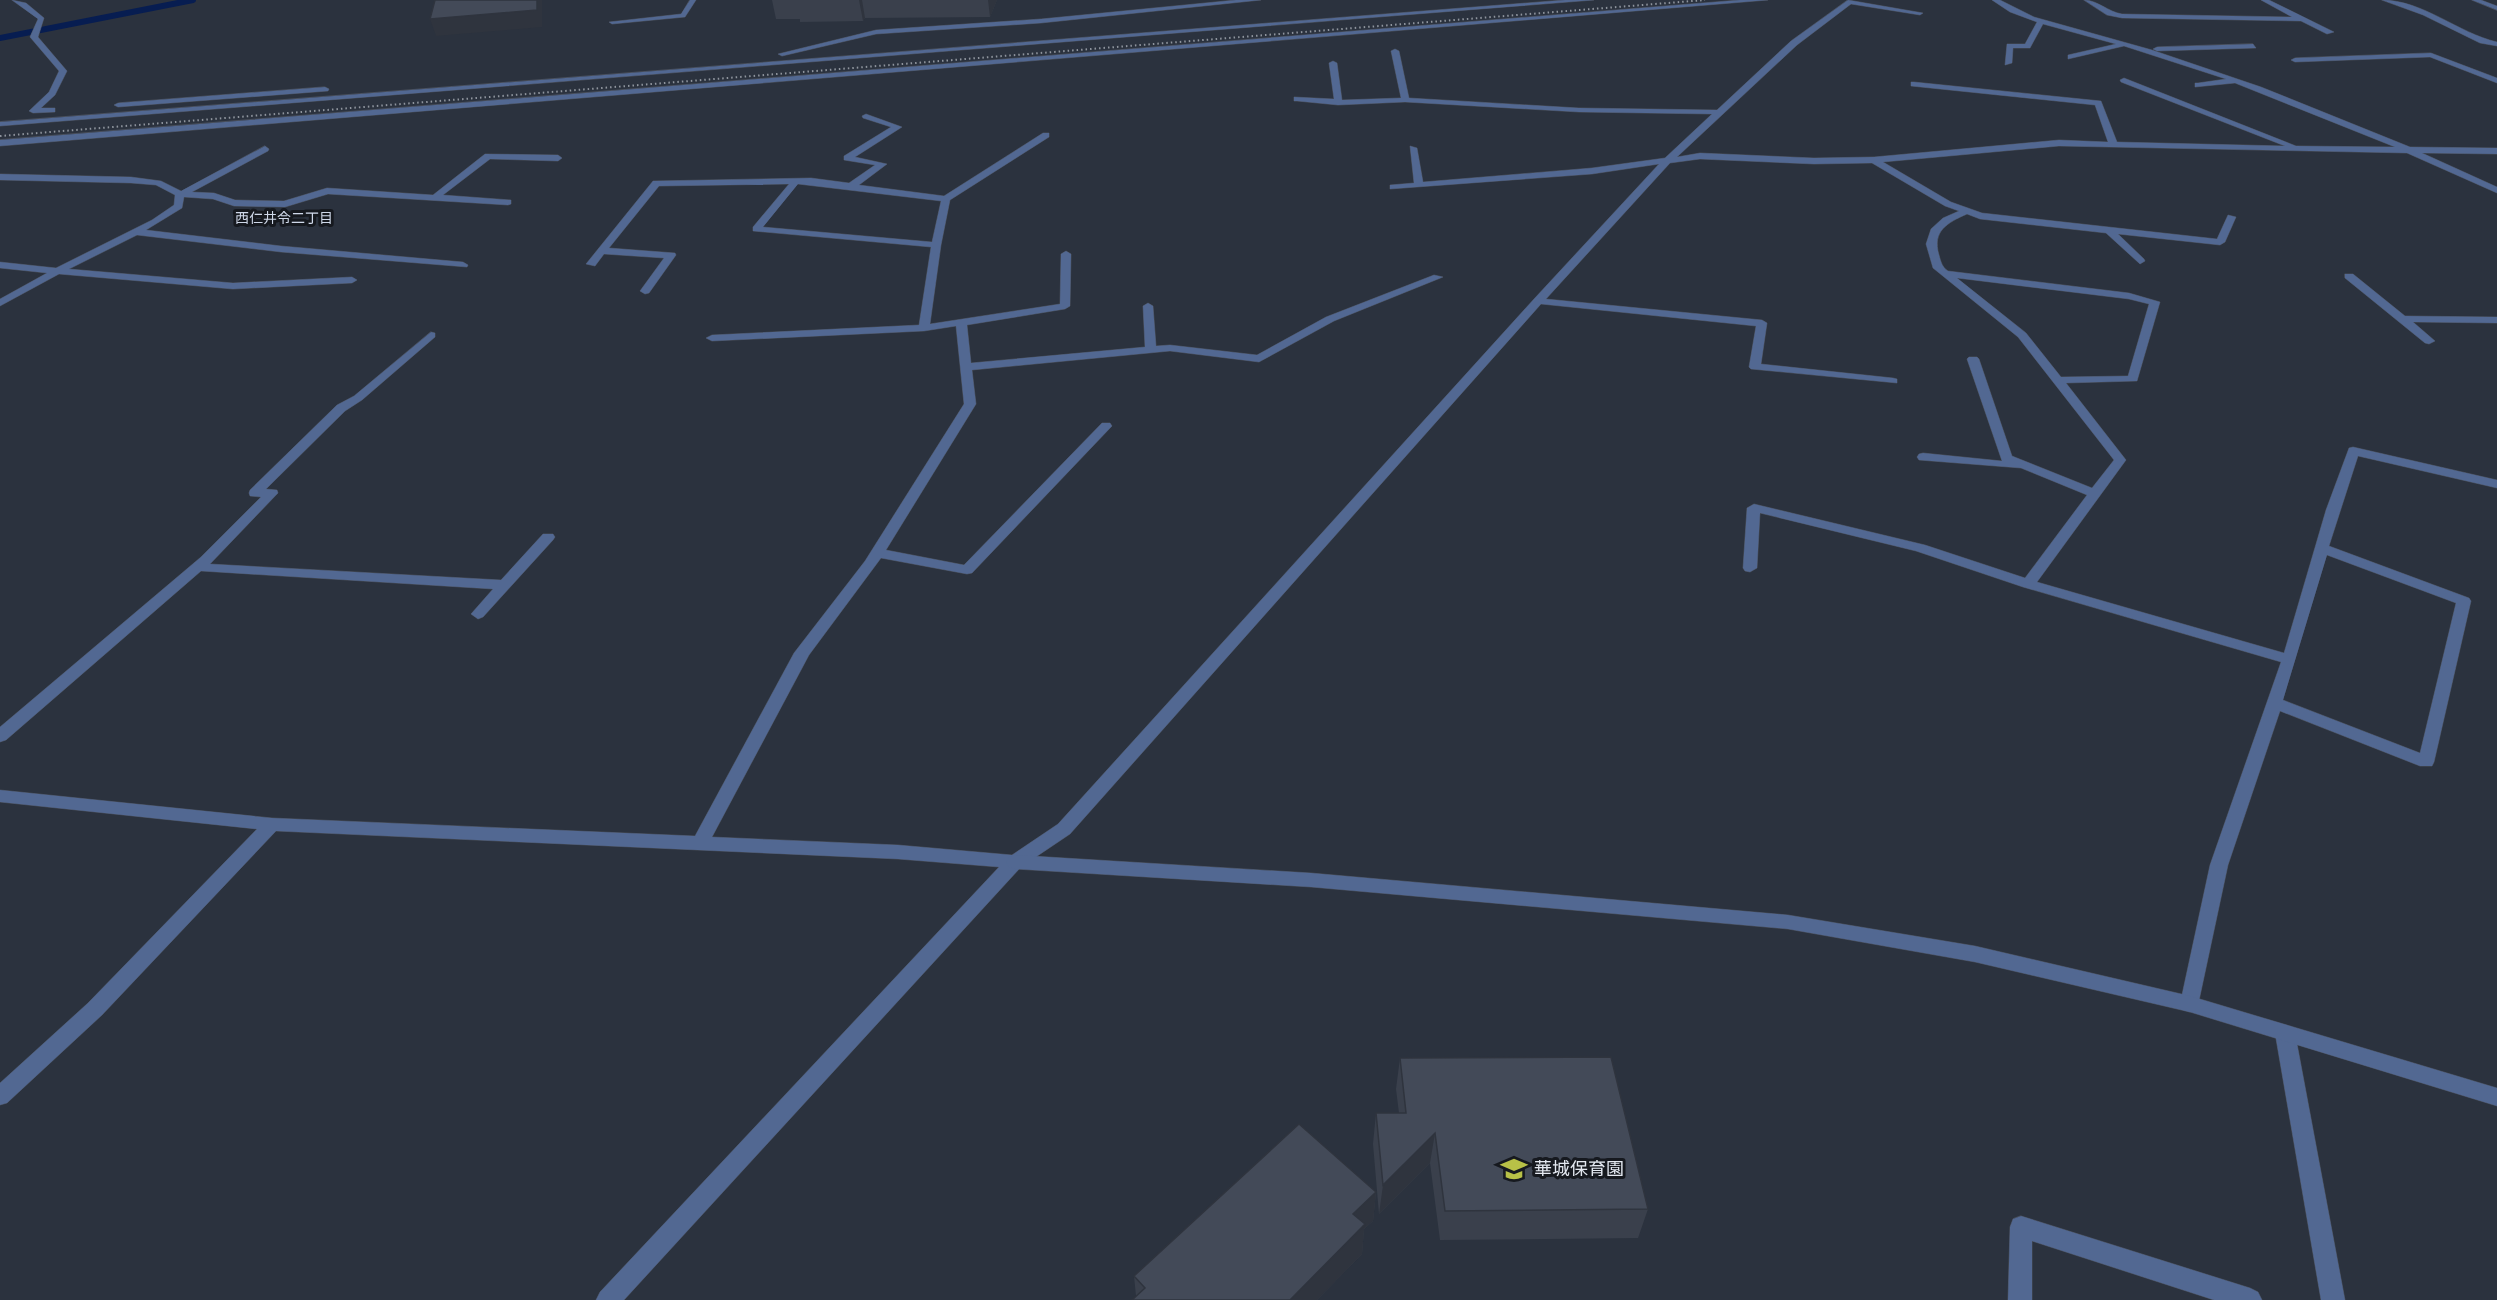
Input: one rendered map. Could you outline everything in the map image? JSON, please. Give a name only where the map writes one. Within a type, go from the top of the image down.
[{"type":"street","points":[[0,141],[52,93],[63,71],[34,37],[42,19],[24,4],[15,0]]},
{"type":"street","points":[[612,22],[683,16],[693,0]]},
{"type":"street","points":[[674,62],[789,54],[876,32],[1041,21],[1258,0]]},
{"type":"street","points":[[0,124],[1500,3],[1591,0]]},
{"type":"street","points":[[0,141],[1765,0]]},
{"type":"street","points":[[1995,0],[2005,7],[2041,21],[2144,50],[2288,99],[2413,150],[2497,190]]},
{"type":"street","points":[[2087,0],[2109,14],[2122,16],[2302,19]]},
{"type":"street","points":[[2264,0],[2330,32]]},
{"type":"street","points":[[2385,0],[2425,14],[2483,41],[2497,44]]},
{"type":"street","points":[[2475,0],[2497,8]]},
{"type":"street","points":[[608,1300],[1016,862],[1064,829],[1538,301],[1668,160],[1794,43],[1852,1],[1920,13]]},
{"type":"street","points":[[1500,3],[1520,20]]},
{"type":"street","points":[[2008,63],[2010,46],[2027,46],[2041,21]]},
{"type":"street","points":[[2071,57],[2124,44]]},
{"type":"street","points":[[2144,50],[2253,46]]},
{"type":"street","points":[[1395,51],[1405,100]]},
{"type":"street","points":[[2295,60],[2430,55],[2497,81]]},
{"type":"street","points":[[1333,63],[1338,103]]},
{"type":"street","points":[[2124,80],[2300,149]]},
{"type":"street","points":[[2198,86],[2236,80]]},
{"type":"street","points":[[1914,84],[2098,103],[2113,144]]},
{"type":"street","points":[[103,106],[337,88]]},
{"type":"street","points":[[1297,99],[1338,103],[1405,100],[1578,110],[1718,112]]},
{"type":"street","points":[[33,111],[57,109]]},
{"type":"street","points":[[851,186],[884,164],[847,158],[898,127],[866,116]]},
{"type":"street","points":[[591,264],[656,183],[796,181],[946,198],[1046,135]]},
{"type":"street","points":[[1393,187],[1592,171],[1700,156],[1814,161],[1874,160],[2059,143],[2497,151]]},
{"type":"street","points":[[1413,148],[1419,184]]},
{"type":"street","points":[[180,194],[192,190],[265,149]]},
{"type":"street","points":[[433,199],[488,156],[558,158]]},
{"type":"street","points":[[1874,160],[1948,204],[1980,216],[2220,242],[2231,217]]},
{"type":"street","points":[[0,177],[130,180],[158,183],[180,194],[214,196],[234,203],[285,204],[327,191],[508,202]]},
{"type":"street","points":[[796,181],[756,229],[936,246]]},
{"type":"street","points":[[0,303],[180,206],[180,194]]},
{"type":"street","points":[[924,328],[936,246],[946,198]]},
{"type":"street","points":[[1965,212],[1946,220],[1936,229],[1931,244],[1938,268],[2022,335],[2120,460],[2028,584]]},
{"type":"street","points":[[2109,230],[2140,261]]},
{"type":"street","points":[[135,232],[281,249],[463,265]]},
{"type":"street","points":[[601,251],[671,255],[645,291]]},
{"type":"street","points":[[712,338],[924,328],[1065,306],[1066,254]]},
{"type":"street","points":[[0,265],[233,286],[352,280]]},
{"type":"street","points":[[1946,274],[2129,296],[2155,302],[2133,379],[2059,380]]},
{"type":"street","points":[[2349,276],[2429,341]]},
{"type":"street","points":[[966,367],[1170,348],[1259,359],[1330,319],[1438,277]]},
{"type":"street","points":[[1538,301],[1762,323],[1755,367],[1893,381]]},
{"type":"street","points":[[1148,306],[1151,350]]},
{"type":"street","points":[[2401,319],[2497,320]]},
{"type":"street","points":[[700,844],[802,653],[877,553],[970,404],[961,323]]},
{"type":"street","points":[[0,736],[197,567],[272,493],[255,493],[341,408],[358,398],[431,335]]},
{"type":"street","points":[[1973,359],[2006,459],[2095,494]]},
{"type":"street","points":[[877,553],[967,570],[1106,426]]},
{"type":"street","points":[[2190,1004],[2219,865],[2289,660],[2353,451],[2497,484]]},
{"type":"street","points":[[1923,457],[2026,466]]},
{"type":"street","points":[[1750,568],[1754,508],[1920,548],[2028,584],[2289,660]]},
{"type":"street","points":[[478,614],[548,537]]},
{"type":"street","points":[[2275,703],[2426,762],[2464,601],[2322,548]]},
{"type":"street","points":[[197,567],[505,585]]},
{"type":"street","points":[[0,796],[272,824],[898,852],[1016,862],[1311,880],[1788,922],[1975,954],[2190,1004],[2497,1097]]},
{"type":"street","points":[[0,1096],[95,1009],[272,824]]},
{"type":"street","points":[[2285,1033],[2333,1300]]},
{"type":"street","points":[[2020,1300],[2021,1227],[2250,1300]]},
{"type":"building","points":[[435,0],[537,0],[537,10],[430,19]]},
{"type":"building","points":[[1611,1057],[1648,1209],[1445,1211],[1435,1133],[1383,1185],[1376,1113],[1406,1113],[1400,1058]]},
{"type":"building","points":[[1299,1124],[1376,1192],[1353,1214],[1365,1224],[1290,1300],[1132,1300],[1145,1288],[1134,1276]]},
{"type":"waterway","points":[[0,38],[193,0]]},
{"type":"railway","points":[[0,136],[1705,0]]},
{"type":"place","name":"華城保育園","points":[[1514,1169]]},
{"type":"district","name":"西仁井令二丁目","points":[[284,218]]}]
